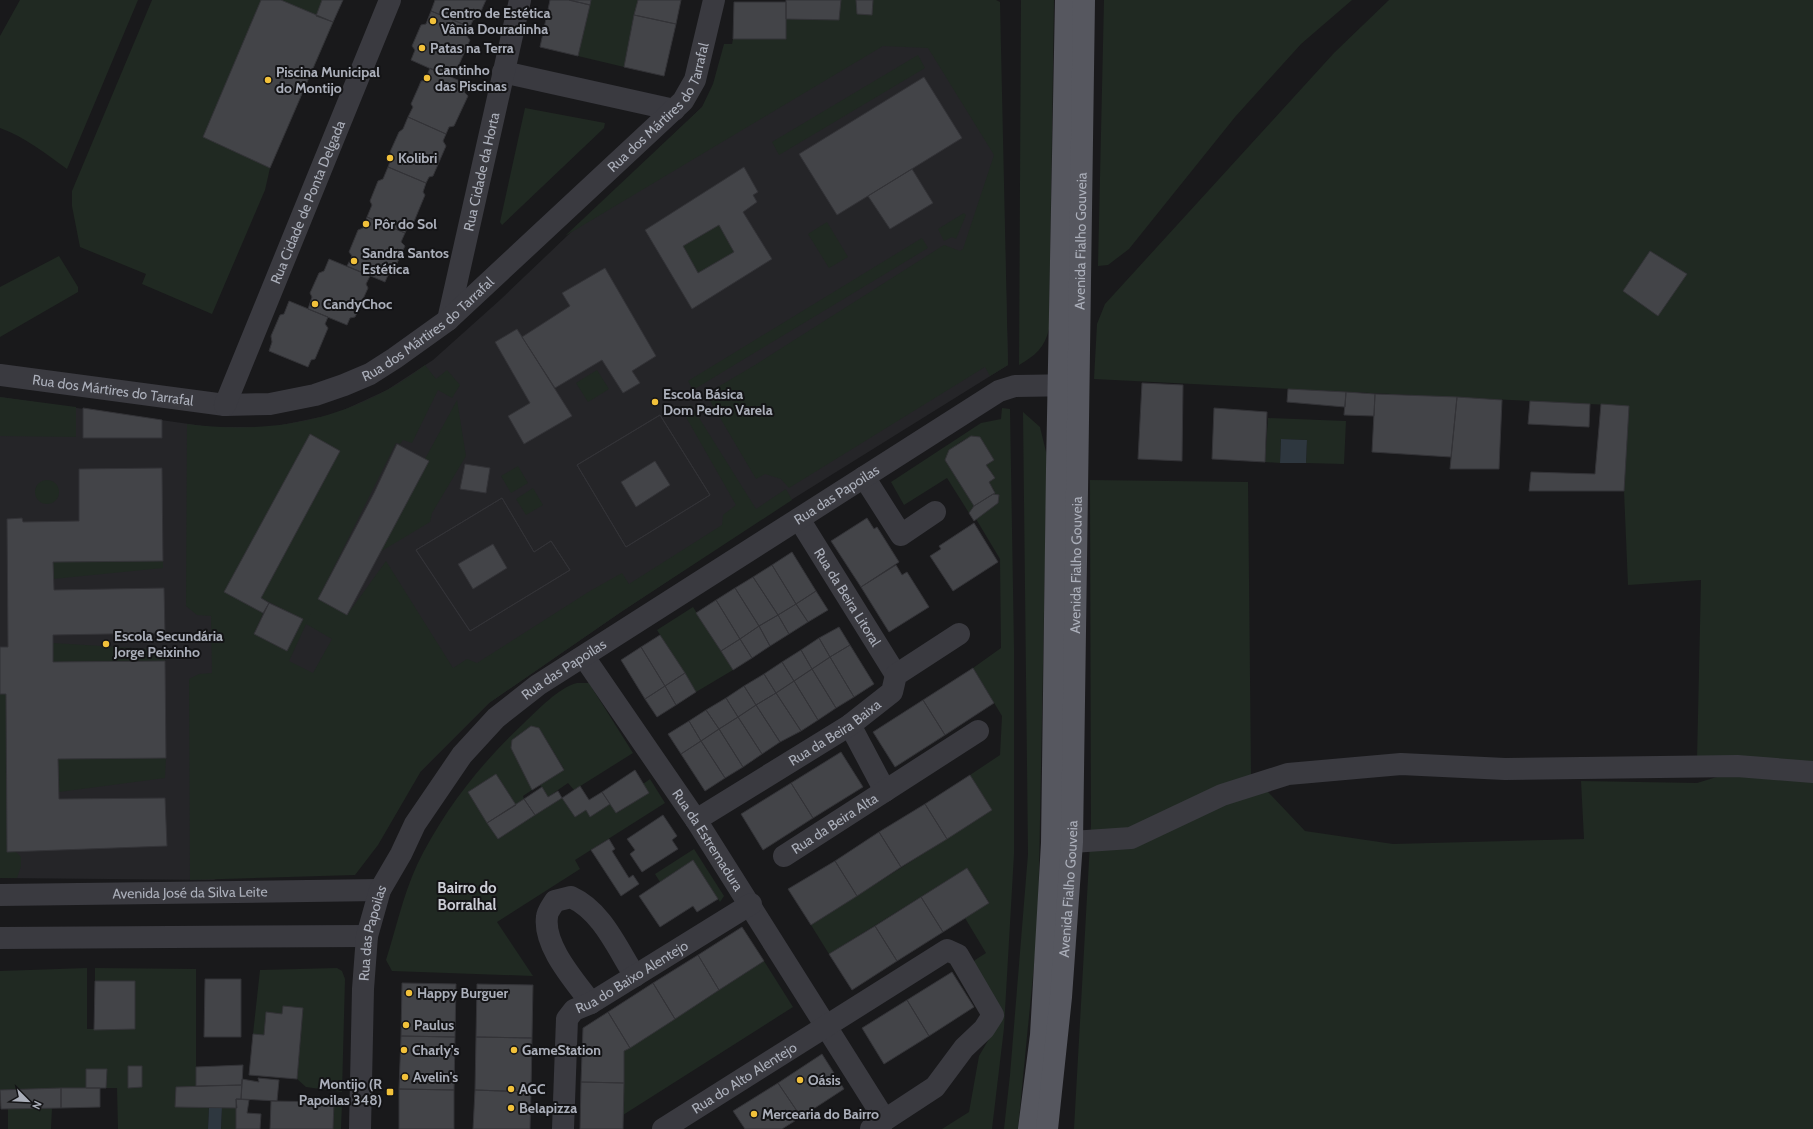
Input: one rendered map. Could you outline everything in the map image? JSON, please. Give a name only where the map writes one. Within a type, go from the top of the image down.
[{"type":"main road","name":"Avenida Fialho Gouveia","points":[[1047,1129],[1061,997],[1072,842],[1066,0]]},
{"type":"main road","name":"Avenida Fialho Gouveia","points":[[1029,1129],[1040,1035],[1052,843],[1068,386],[1084,0]]},
{"type":"street","name":"Rua Cidade de Ponta Delgada","points":[[225,405],[390,0]]},
{"type":"street","name":"Rua Cidade da Horta","points":[[448,320],[520,0]]},
{"type":"street","name":"Rua dos Mártires do Tarrafal","points":[[0,375],[225,405],[270,404],[315,395],[370,374],[448,320],[683,101],[695,80],[714,0]]},
{"type":"street","points":[[503,72],[674,110]]},
{"type":"street","name":"Rua das Papoilas","points":[[360,1129],[363,989],[367,936],[380,890],[401,854],[415,824],[462,755],[496,718],[538,685],[999,391],[1015,386],[1068,386]]},
{"type":"street","points":[[864,477],[901,535],[935,512]]},
{"type":"street","name":"Rua da Beira Litoral","points":[[799,519],[896,675]]},
{"type":"street","points":[[896,675],[959,634]]},
{"type":"street","name":"Rua da Estremadura","points":[[584,656],[696,820],[751,904],[826,1027],[878,1124]]},
{"type":"street","name":"Rua da Beira Baixa","points":[[696,820],[850,725],[892,692],[896,675]]},
{"type":"street","name":"Rua da Beira Alta","points":[[850,725],[885,791]]},
{"type":"street","name":"Rua da Beira Alta","points":[[784,856],[978,731]]},
{"type":"street","points":[[1072,842],[1131,838],[1222,795],[1288,774],[1401,764],[1505,769],[1737,766],[1813,772]]},
{"type":"street","name":"Avenida José da Silva Leite","points":[[0,895],[380,890]]},
{"type":"street","points":[[591,1003],[572,978],[551,943],[547,930],[547,916],[555,901],[571,897],[584,903],[594,912],[635,976]]},
{"type":"street","name":"Rua do Baixo Alentejo","points":[[562,1129],[567,1019],[574,1010],[591,1003],[751,904]]},
{"type":"street","points":[[0,938],[367,936]]},
{"type":"street","name":"Rua do Alto Alentejo","points":[[663,1129],[947,950],[958,955],[993,1015],[984,1030],[964,1048],[935,1087],[878,1124]]},
{"type":"shaded area","points":[[20,0],[138,0],[67,169],[27,141],[0,128],[0,36]]},
{"type":"shaded area","points":[[152,0],[343,0],[270,168],[265,190],[212,314],[142,284],[146,274],[80,247],[72,206],[72,191]]},
{"type":"shaded area","points":[[591,0],[638,0],[624,67],[578,56]]},
{"type":"shaded area","points":[[841,0],[996,0],[1000,2],[1008,365],[990,376],[985,367],[789,488],[781,479],[765,474],[756,479],[706,394],[755,365],[944,245],[960,251],[963,249],[994,155],[928,48],[883,46],[565,236],[702,107],[713,84],[724,44],[732,44],[733,39],[785,39],[786,19],[839,20]]},
{"type":"shaded area","points":[[1021,0],[1054,0],[1049,329],[1042,346],[1030,358],[1019,365]]},
{"type":"shaded area","points":[[1104,0],[1352,0],[1301,44],[1235,117],[1129,249],[1108,265],[1098,266]]},
{"type":"shaded area","points":[[1389,0],[1813,0],[1813,764],[1697,760],[1701,580],[1628,585],[1624,491],[1629,406],[1094,379],[1097,324],[1105,304],[1334,53]]},
{"type":"shaded area","name":"Escola Básica Dom Pedro Varela","points":[[998,41],[1000,49],[1008,365],[767,515],[621,612],[489,703],[421,771],[214,880],[0,878],[0,397],[210,427],[272,427],[335,414],[387,390],[433,360],[500,300],[722,88],[748,71],[804,43]]},
{"type":"shaded area","points":[[918,55],[925,68],[779,155],[772,142]]},
{"type":"shaded area","points":[[525,108],[605,123],[604,128],[502,225],[500,222]]},
{"type":"shaded area","points":[[964,213],[966,215],[956,239],[952,237],[944,241],[938,229]]},
{"type":"shaded area","points":[[827,222],[848,257],[829,268],[808,234]]},
{"type":"shaded area","points":[[719,225],[734,252],[698,273],[683,246]]},
{"type":"shaded area","points":[[922,238],[928,248],[693,390],[688,381]]},
{"type":"shaded area","points":[[59,256],[78,287],[78,292],[0,337],[0,287]]},
{"type":"shaded area","points":[[425,365],[436,379],[447,370],[460,385],[452,398],[438,390],[412,443],[403,440],[400,444],[396,443],[318,599],[347,615],[386,561],[453,668],[467,659],[477,663],[590,591],[622,573],[629,584],[722,525],[723,515],[736,505],[682,410],[691,405],[756,509],[786,489],[792,500],[621,612],[489,703],[421,771],[378,845],[355,875],[190,880],[189,679],[199,674],[212,673],[211,616],[197,615],[186,606],[187,424],[213,427],[265,426],[290,424],[314,419],[363,402],[406,378]],"holes":[[[310,434],[340,451],[261,598],[303,619],[287,651],[254,634],[263,613],[225,592]],[[306,624],[332,639],[313,673],[289,661]]]},
{"type":"shaded area","points":[[597,370],[609,389],[588,402],[576,383]]},
{"type":"shaded area","points":[[0,397],[76,407],[76,437],[0,436]]},
{"type":"shaded area","points":[[457,400],[466,456],[432,513],[430,522],[380,552],[425,459]]},
{"type":"shaded area","points":[[1002,408],[1010,409],[1014,648],[1014,854],[1004,1028],[992,1129],[942,1129],[969,1112],[979,1056],[1003,1015],[972,964],[975,960],[986,953],[965,918],[989,902],[967,868],[829,954],[811,925],[992,810],[970,775],[1000,755],[1002,716],[973,668],[1001,648],[1000,559],[976,519],[998,503],[999,495],[993,494],[995,492],[989,482],[995,478],[986,465],[994,460],[980,437],[974,437],[964,440],[955,446],[945,460],[974,506],[969,513],[947,478],[904,505],[891,482],[981,423],[1001,419]]},
{"type":"shaded area","points":[[1023,412],[1040,427],[1047,456],[1038,924],[1018,1129],[1004,1129],[1010,1075],[1028,854]]},
{"type":"shaded area","points":[[1268,418],[1346,421],[1344,464],[1306,463],[1307,440],[1281,439],[1280,463],[1265,462]]},
{"type":"shaded area","points":[[1281,439],[1307,440],[1306,463],[1280,463]]},
{"type":"shaded area","points":[[518,466],[528,483],[511,493],[501,476]]},
{"type":"shaded area","points":[[47,480],[56,483],[59,492],[56,501],[47,504],[38,501],[35,492],[38,483]]},
{"type":"shaded area","points":[[1090,480],[1248,482],[1251,774],[1305,831],[1393,844],[1584,839],[1581,781],[1697,783],[1720,776],[1813,780],[1813,1129],[1074,1129],[1091,825]]},
{"type":"shaded area","points":[[533,488],[543,505],[526,515],[516,499]]},
{"type":"shaded area","points":[[163,561],[163,568],[53,579],[53,562]]},
{"type":"shaded area","points":[[693,607],[733,670],[696,692],[657,630]]},
{"type":"shaded area","points":[[53,643],[166,650],[165,661],[53,662]]},
{"type":"shaded area","points":[[577,683],[589,683],[633,753],[574,790],[568,783],[548,797],[540,785],[564,769],[539,728],[531,726],[513,739],[511,748],[532,790],[523,796],[524,799],[516,805],[496,774],[468,792],[498,839],[562,798],[575,817],[586,810],[590,817],[610,804],[617,813],[648,793],[643,784],[650,779],[665,803],[575,860],[580,869],[497,922],[533,976],[392,971],[386,960],[412,876],[427,845],[451,807],[478,771],[508,738],[556,694]]},
{"type":"shaded area","points":[[0,694],[6,694],[7,852],[15,851],[21,857],[21,866],[17,878],[0,878]]},
{"type":"shaded area","points":[[166,758],[165,778],[59,792],[58,759]]},
{"type":"shaded area","points":[[694,849],[724,896],[720,902],[693,860],[660,882],[655,874]]},
{"type":"shaded area","points":[[764,961],[793,1007],[623,1115],[624,1051]]},
{"type":"shaded area","points":[[87,968],[87,1029],[135,1029],[135,981],[95,981],[95,968],[196,969],[196,1086],[176,1087],[175,1107],[209,1107],[208,1129],[118,1129],[117,1088],[106,1088],[107,1069],[86,1088],[0,1090],[0,971]],"holes":[[[129,1066],[142,1066],[142,1087],[128,1087]]]},
{"type":"shaded area","points":[[337,968],[342,971],[345,979],[342,1092],[306,1087],[297,1079],[303,1008],[283,1006],[282,1014],[266,1012],[264,1035],[253,1034],[260,970]]},
{"type":"shaded area","points":[[334,1102],[342,1103],[341,1129],[333,1129]]},
{"type":"shaded area","points":[[209,1107],[222,1107],[221,1129],[208,1129]]},
{"type":"shaded area","points":[[222,1107],[237,1108],[236,1129],[221,1129]]},
{"type":"shaded area","points":[[52,1108],[51,1129],[8,1129],[8,1109]]},
{"type":"building","name":"Piscina Municipal do Montijo","points":[[261,0],[281,0],[333,22],[270,168],[203,137]]},
{"type":"building","points":[[322,0],[343,0],[333,22],[316,16]]},
{"type":"building","points":[[435,0],[486,0],[478,18],[473,20],[470,27],[431,11]]},
{"type":"building","points":[[550,0],[569,0],[590,5],[578,56],[540,47]]},
{"type":"building","points":[[569,0],[591,0],[590,5]]},
{"type":"building","points":[[638,0],[681,0],[676,24],[634,15]]},
{"type":"building","points":[[786,0],[841,0],[839,20],[786,19]]},
{"type":"building","points":[[856,0],[873,0],[872,15],[857,14]]},
{"type":"building","points":[[734,2],[786,2],[786,39],[733,39]]},
{"type":"building","points":[[431,11],[470,27],[466,35],[470,40],[457,69],[452,70],[449,77],[411,60],[415,50],[412,46],[421,25],[426,24]]},
{"type":"building","points":[[634,15],[676,24],[664,76],[624,67]]},
{"type":"building","points":[[430,68],[467,84],[464,92],[468,96],[454,126],[449,127],[446,134],[408,117],[413,107],[411,104],[421,81],[425,80]]},
{"type":"building","points":[[924,77],[962,138],[837,215],[799,154]]},
{"type":"building","points":[[408,117],[446,134],[443,141],[446,146],[433,176],[429,177],[426,183],[388,167],[392,156],[390,152]]},
{"type":"building","points":[[388,167],[426,183],[423,192],[425,195],[413,224],[409,224],[405,233],[367,217],[372,205],[370,201],[378,181],[383,179]]},
{"type":"building","points":[[744,167],[758,192],[753,195],[757,202],[743,212],[772,259],[692,309],[645,230]],"holes":[[[719,225],[734,252],[698,273],[683,246]]]},
{"type":"building","points":[[912,169],[933,203],[890,229],[868,196]]},
{"type":"building","points":[[367,217],[405,233],[401,242],[405,246],[392,274],[388,275],[385,282],[347,266],[352,256],[349,252],[358,230],[363,228]]},
{"type":"building","points":[[1650,251],[1687,274],[1658,316],[1623,291]]},
{"type":"building","points":[[329,259],[370,276],[366,284],[368,288],[355,317],[350,318],[347,325],[308,309],[312,297],[310,293],[319,273],[324,271]]},
{"type":"building","points":[[605,268],[656,356],[632,371],[640,383],[623,393],[602,360],[555,388],[522,337],[570,306],[562,293]]},
{"type":"building","points":[[289,301],[328,317],[325,324],[328,328],[315,359],[311,360],[308,367],[269,351],[272,342],[271,336],[280,315],[284,314]]},
{"type":"building","points":[[517,329],[572,416],[524,444],[508,416],[530,403],[495,342]]},
{"type":"building","points":[[1142,383],[1183,385],[1182,461],[1138,459]]},
{"type":"building","points":[[1288,389],[1346,392],[1345,407],[1287,402]]},
{"type":"building","points":[[1346,392],[1375,394],[1374,416],[1344,415]]},
{"type":"building","points":[[1375,394],[1457,397],[1451,457],[1372,452]]},
{"type":"building","points":[[1457,397],[1502,400],[1499,469],[1450,469]]},
{"type":"building","points":[[1530,401],[1590,404],[1589,427],[1528,424]]},
{"type":"building","points":[[1601,404],[1629,406],[1624,491],[1529,491],[1531,472],[1595,474]]},
{"type":"building","points":[[83,408],[162,420],[162,438],[83,438]]},
{"type":"building","points":[[1214,408],[1267,412],[1265,462],[1212,459]]},
{"type":"building","points":[[660,415],[710,495],[626,547],[577,465]],"holes":[[[655,461],[670,485],[636,507],[621,482]]]},
{"type":"building","points":[[660,415],[710,495],[626,547],[577,465]]},
{"type":"building","points":[[310,434],[340,451],[261,598],[269,603],[263,613],[224,592]]},
{"type":"building","points":[[971,436],[980,437],[994,460],[986,465],[995,478],[989,482],[995,493],[974,506],[945,460],[949,450]]},
{"type":"building","points":[[397,444],[429,461],[347,615],[318,599],[374,493]]},
{"type":"building","points":[[465,464],[490,468],[486,493],[460,489]]},
{"type":"building","points":[[162,468],[163,561],[53,562],[54,590],[164,588],[165,633],[53,635],[53,662],[165,661],[166,758],[58,759],[59,799],[165,798],[167,846],[7,852],[6,694],[0,694],[0,647],[8,647],[7,519],[22,518],[23,522],[79,521],[79,469]]},
{"type":"building","points":[[993,494],[999,495],[998,503],[974,521],[969,513],[974,506]]},
{"type":"building","points":[[502,498],[534,552],[551,541],[570,570],[470,631],[416,550]],"holes":[[[493,544],[507,568],[473,589],[458,564]]]},
{"type":"building","points":[[502,498],[534,552],[551,541],[570,570],[470,631],[416,550]]},
{"type":"building","points":[[867,518],[874,529],[877,527],[899,562],[861,587],[831,541]]},
{"type":"building","points":[[974,523],[998,562],[953,591],[930,556],[941,549],[939,546]]},
{"type":"building","points":[[792,552],[816,591],[796,604],[772,565]]},
{"type":"building","points":[[772,565],[796,604],[778,615],[753,577]]},
{"type":"building","points":[[896,565],[902,575],[907,572],[929,607],[889,632],[861,587]]},
{"type":"building","points":[[753,577],[778,615],[759,626],[735,588]]},
{"type":"building","points":[[735,588],[759,626],[740,639],[716,600]]},
{"type":"building","points":[[816,591],[828,610],[808,622],[796,604]]},
{"type":"building","points":[[716,600],[740,639],[721,651],[696,613]]},
{"type":"building","points":[[269,603],[303,619],[287,651],[254,634]]},
{"type":"building","points":[[796,604],[808,622],[789,634],[778,615]]},
{"type":"building","points":[[778,615],[789,634],[770,646],[759,626]]},
{"type":"building","points":[[759,626],[770,646],[752,658],[740,639]]},
{"type":"building","points":[[839,627],[850,645],[830,657],[819,638]]},
{"type":"building","points":[[660,635],[685,673],[665,686],[641,647]]},
{"type":"building","points":[[819,638],[830,657],[812,669],[801,650]]},
{"type":"building","points":[[740,639],[752,658],[733,670],[721,651]]},
{"type":"building","points":[[850,645],[874,684],[854,697],[830,657]]},
{"type":"building","points":[[641,647],[665,686],[645,699],[621,660]]},
{"type":"building","points":[[801,650],[812,669],[794,681],[782,662]]},
{"type":"building","points":[[830,657],[854,697],[836,708],[812,669]]},
{"type":"building","points":[[782,662],[794,681],[776,693],[764,674]]},
{"type":"building","points":[[973,668],[994,703],[945,735],[923,700]]},
{"type":"building","points":[[812,669],[836,708],[818,720],[794,681]]},
{"type":"building","points":[[685,673],[696,692],[676,705],[665,686]]},
{"type":"building","points":[[764,674],[776,693],[756,705],[744,686]]},
{"type":"building","points":[[794,681],[818,720],[801,731],[776,693]]},
{"type":"building","points":[[665,686],[676,705],[657,717],[645,699]]},
{"type":"building","points":[[744,686],[756,705],[738,717],[726,698]]},
{"type":"building","points":[[776,693],[801,731],[780,742],[756,705]]},
{"type":"building","points":[[726,698],[738,717],[719,729],[706,710]]},
{"type":"building","points":[[923,700],[945,735],[895,767],[873,732]]},
{"type":"building","points":[[756,705],[780,742],[762,754],[738,717]]},
{"type":"building","points":[[706,710],[719,729],[701,741],[689,721]]},
{"type":"building","points":[[738,717],[762,754],[743,767],[719,729]]},
{"type":"building","points":[[689,721],[701,741],[681,754],[668,734]]},
{"type":"building","points":[[531,726],[539,728],[564,770],[532,790],[511,748],[512,740]]},
{"type":"building","points":[[719,729],[743,767],[725,778],[701,741]]},
{"type":"building","points":[[701,741],[725,778],[705,791],[681,754]]},
{"type":"building","points":[[841,752],[863,787],[813,818],[791,783]]},
{"type":"building","points":[[635,770],[649,793],[616,813],[602,792]]},
{"type":"building","points":[[496,774],[516,805],[487,823],[468,792]]},
{"type":"building","points":[[970,775],[992,810],[947,839],[925,804]]},
{"type":"building","points":[[791,783],[813,818],[763,850],[741,814]]},
{"type":"building","points":[[580,786],[589,800],[602,792],[610,804],[590,817],[586,810],[575,817],[562,798]]},
{"type":"building","points":[[542,787],[548,797],[558,791],[562,798],[535,815],[524,799]]},
{"type":"building","points":[[524,799],[535,815],[498,839],[487,823]]},
{"type":"building","points":[[925,804],[947,839],[901,867],[879,832]]},
{"type":"building","points":[[663,815],[677,836],[672,840],[678,849],[642,872],[630,854],[635,850],[627,839]]},
{"type":"building","points":[[879,832],[901,867],[857,896],[835,861]]},
{"type":"building","points":[[609,839],[615,849],[612,851],[629,878],[633,875],[639,884],[621,896],[591,850]]},
{"type":"building","points":[[693,860],[718,899],[697,912],[693,906],[660,927],[639,896]]},
{"type":"building","points":[[835,861],[857,896],[811,925],[788,889]]},
{"type":"building","points":[[967,868],[989,903],[943,932],[921,897]]},
{"type":"building","points":[[921,897],[943,932],[897,961],[875,926]]},
{"type":"building","points":[[875,926],[897,961],[852,990],[829,954]]},
{"type":"building","points":[[742,927],[764,961],[719,990],[698,955]]},
{"type":"building","points":[[698,955],[719,990],[675,1019],[653,983]]},
{"type":"building","points":[[952,972],[974,1007],[929,1036],[907,1000]]},
{"type":"building","points":[[205,979],[241,979],[241,1037],[204,1037]]},
{"type":"building","points":[[95,981],[135,981],[135,1029],[94,1030]]},
{"type":"building","points":[[402,983],[456,984],[455,1037],[401,1036]]},
{"type":"building","points":[[653,983],[675,1019],[630,1048],[608,1012]]},
{"type":"building","points":[[477,984],[533,985],[532,1038],[476,1037]]},
{"type":"building","points":[[907,1000],[929,1036],[884,1064],[862,1028]]},
{"type":"building","points":[[283,1006],[303,1008],[297,1079],[249,1075],[253,1034],[264,1035],[266,1012],[282,1014]]},
{"type":"building","points":[[608,1012],[630,1048],[624,1051],[624,1083],[581,1082],[583,1028]]},
{"type":"building","points":[[401,1036],[455,1037],[454,1090],[399,1089]]},
{"type":"building","points":[[476,1037],[532,1038],[531,1092],[475,1090]]},
{"type":"building","points":[[822,1054],[844,1089],[801,1117],[778,1083]]},
{"type":"building","points":[[243,1065],[242,1085],[196,1086],[196,1067]]},
{"type":"building","points":[[128,1066],[142,1066],[142,1087],[128,1088]]},
{"type":"building","points":[[86,1069],[107,1069],[106,1088],[86,1088]]},
{"type":"building","points":[[258,1078],[279,1080],[277,1101],[241,1099],[242,1079],[259,1082]]},
{"type":"building","points":[[581,1082],[624,1083],[623,1129],[580,1129]]},
{"type":"building","points":[[778,1083],[801,1117],[782,1129],[745,1129],[733,1111]]},
{"type":"building","points":[[242,1085],[241,1099],[236,1099],[237,1108],[175,1107],[176,1087]]},
{"type":"building","points":[[61,1088],[61,1108],[1,1109],[0,1090]]},
{"type":"building","points":[[61,1088],[100,1088],[100,1107],[61,1108]]},
{"type":"building","points":[[399,1089],[454,1090],[454,1129],[399,1129]]},
{"type":"building","points":[[475,1090],[531,1092],[530,1129],[473,1129]]},
{"type":"building","points":[[236,1099],[249,1100],[247,1113],[261,1114],[260,1129],[236,1129]]},
{"type":"building","points":[[271,1101],[334,1102],[333,1129],[270,1129]]},
{"type":"place","name":"Centro de Estética Vânia Douradinha","points":[[433,21]]},
{"type":"place","name":"Patas na Terra","points":[[422,48]]},
{"type":"place","name":"Cantinho das Piscinas","points":[[427,78]]},
{"type":"place","name":"Piscina Municipal do Montijo","points":[[268,80]]},
{"type":"place","name":"Kolibri","points":[[390,158]]},
{"type":"place","name":"Pôr do Sol","points":[[366,224]]},
{"type":"place","name":"Sandra Santos Estética","points":[[354,261]]},
{"type":"place","name":"CandyChoc","points":[[315,304]]},
{"type":"place","name":"Escola Básica Dom Pedro Varela","points":[[655,402]]},
{"type":"place","name":"Escola Secundária Jorge Peixinho","points":[[106,644]]},
{"type":"place","name":"Happy Burguer","points":[[409,993]]},
{"type":"place","name":"Paulus","points":[[406,1025]]},
{"type":"place","name":"Charly's","points":[[404,1050]]},
{"type":"place","name":"GameStation","points":[[514,1050]]},
{"type":"place","name":"Avelin's","points":[[405,1077]]},
{"type":"place","name":"Oásis","points":[[800,1080]]},
{"type":"place","name":"AGC","points":[[511,1089]]},
{"type":"place","name":"Montijo (R Papoilas 348)","points":[[390,1092]]},
{"type":"place","name":"Belapizza","points":[[511,1108]]},
{"type":"place","name":"Mercearia do Bairro","points":[[754,1114]]},
{"type":"district","name":"Bairro do Borralhal","points":[[467,896]]}]
